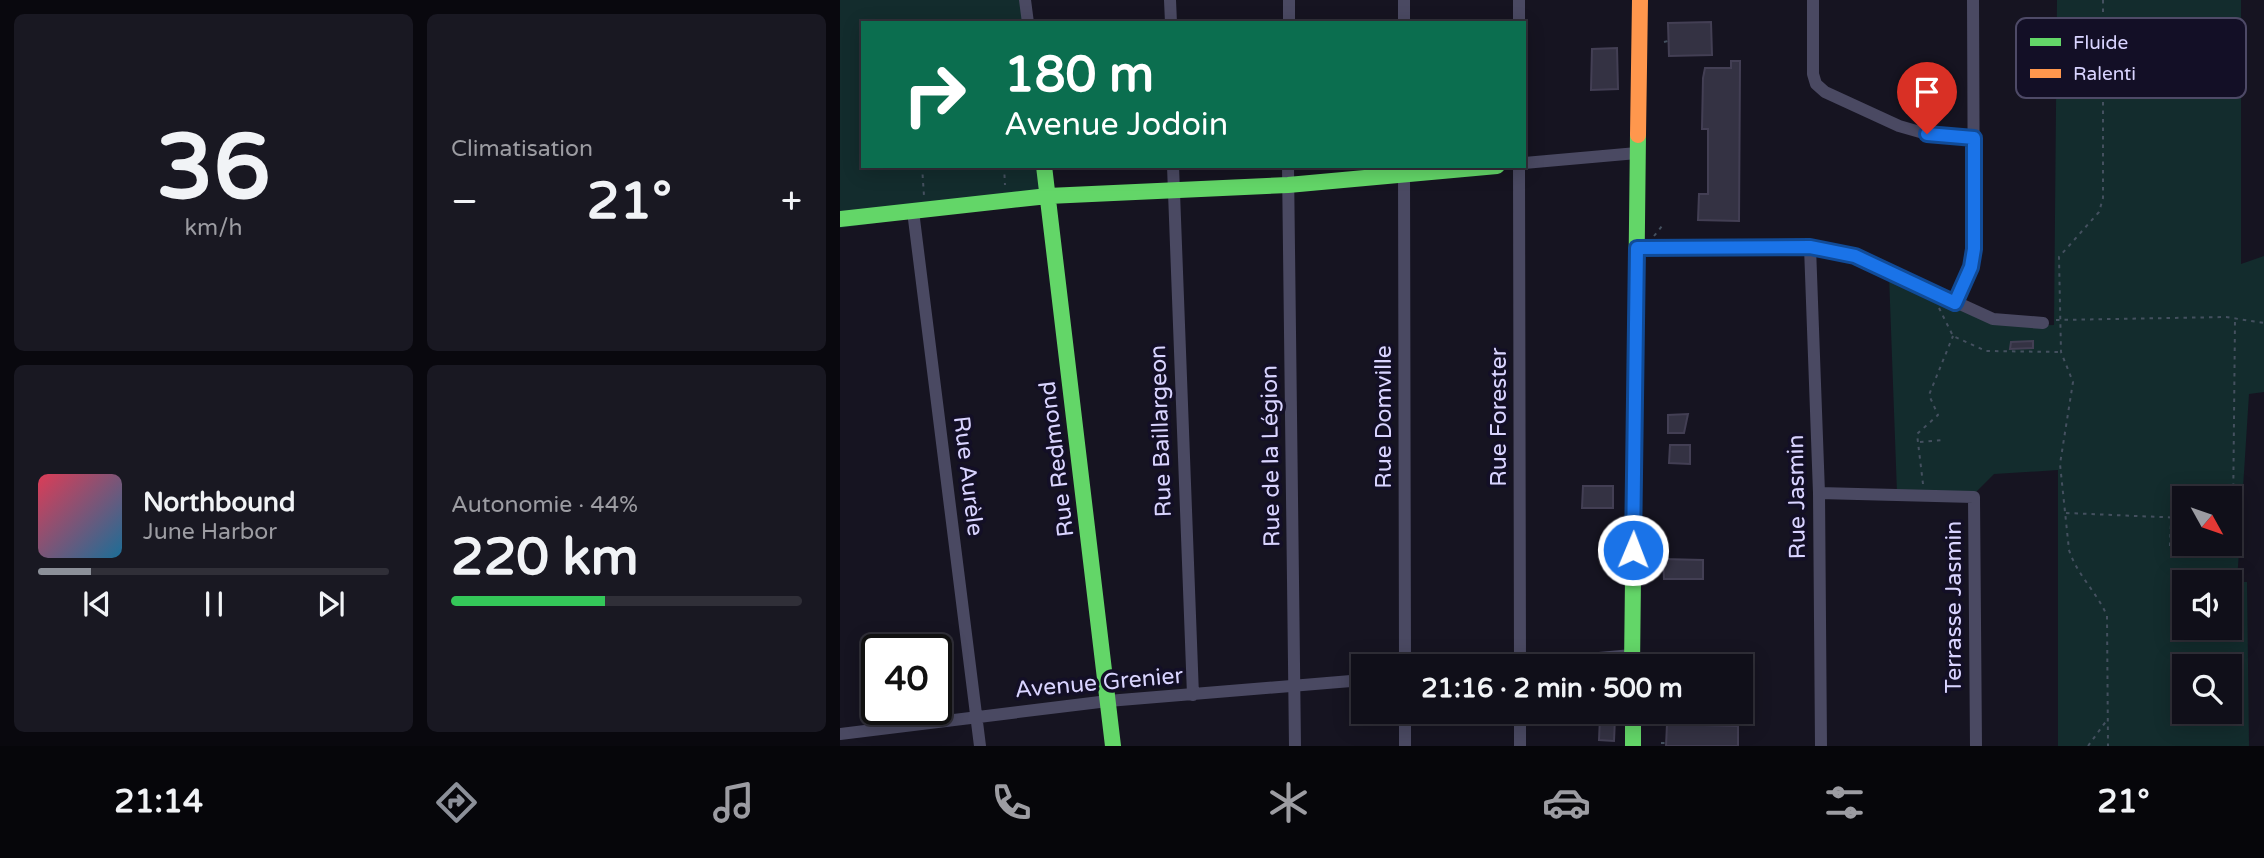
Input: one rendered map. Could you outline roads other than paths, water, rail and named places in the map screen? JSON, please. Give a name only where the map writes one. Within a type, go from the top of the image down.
[{"type":"street","points":[[1025,0],[1028,21]]},
{"type":"street","points":[[1170,0],[1171,21]]},
{"type":"street","points":[[1289,0],[1289,21]]},
{"type":"street","points":[[1404,0],[1404,21]]},
{"type":"street","points":[[1519,0],[1519,21]]},
{"type":"street","points":[[1632,654],[1640,0]]},
{"type":"street","points":[[1813,0],[1813,74],[1816,84],[1825,92],[1899,127],[1927,134],[1974,138]]},
{"type":"street","points":[[1955,303],[1971,267],[1974,249],[1973,0]]},
{"type":"street","points":[[1526,163],[1637,153]]},
{"type":"street","name":"Rue Redmond","points":[[1045,168],[1113,746]]},
{"type":"street","name":"Rue Baillargeon","points":[[1172,168],[1192,695]]},
{"type":"street","name":"Rue de la Légion","points":[[1288,168],[1295,746]]},
{"type":"street","points":[[840,219],[1048,195],[1173,192],[1288,185],[1405,171],[1460,168]]},
{"type":"street","name":"Rue Forester","points":[[1519,168],[1520,654]]},
{"type":"street","name":"Rue Domville","points":[[1405,171],[1405,654]]},
{"type":"street","name":"Rue Aurèle","points":[[919,211],[981,746]]},
{"type":"street","points":[[1637,248],[1810,247],[1855,256],[1993,319],[2043,323]]},
{"type":"street","name":"Rue Jasmin","points":[[1810,247],[1819,493],[1821,746]]},
{"type":"street","name":"Terrasse Jasmin","points":[[1819,493],[1974,497],[1976,746]]},
{"type":"street","name":"Avenue Grenier","points":[[840,734],[1108,701],[1351,681]]},
{"type":"street","points":[[1405,724],[1405,746]]},
{"type":"street","points":[[1520,724],[1520,746]]},
{"type":"street","points":[[1633,724],[1633,746]]}]
